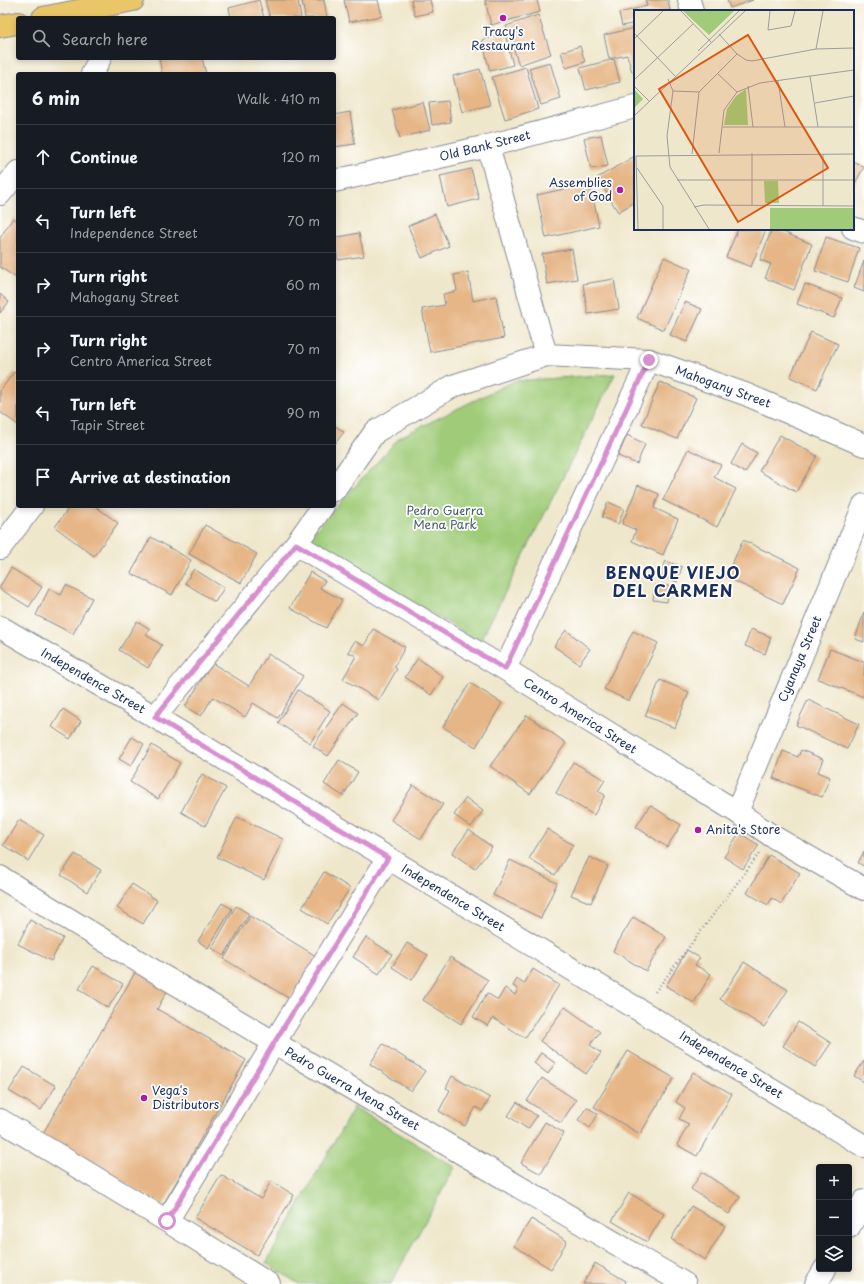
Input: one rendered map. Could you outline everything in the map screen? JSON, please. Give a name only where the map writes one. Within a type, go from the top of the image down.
[{"type":"highway","points":[[56,16],[119,6]]},
{"type":"highway","points":[[0,26],[16,23]]},
{"type":"street","points":[[689,0],[692,10]]},
{"type":"street","name":"Old Bank Street","points":[[336,181],[488,146],[634,108]]},
{"type":"street","points":[[488,146],[546,355]]},
{"type":"street","points":[[0,194],[16,174]]},
{"type":"street","points":[[854,228],[864,232]]},
{"type":"street","name":"Mahogany Street","points":[[336,487],[374,432],[453,386],[546,355],[649,360],[745,394],[864,445]]},
{"type":"street","points":[[505,669],[649,360]]},
{"type":"street","name":"Cyanaya Street","points":[[736,812],[864,505]]},
{"type":"street","points":[[0,548],[30,508]]},
{"type":"street","points":[[155,717],[296,544],[321,508]]},
{"type":"street","name":"Centro America Street","points":[[296,544],[505,669],[736,812],[772,836],[864,889]]},
{"type":"street","name":"Independence Street","points":[[0,627],[155,717],[864,1146]]},
{"type":"street","points":[[167,1221],[388,858]]},
{"type":"street","name":"Pedro Guerra Mena Street","points":[[0,877],[274,1043],[685,1284]]},
{"type":"street","points":[[0,1120],[269,1284]]},
{"type":"street","points":[[852,1222],[864,1201]]},
{"type":"street","points":[[816,1284],[823,1272]]},
{"type":"path","points":[[640,1011],[772,836]]},
{"type":"green space","name":"Pedro Guerra Mena Park","points":[[615,374],[480,642],[307,539],[400,437],[514,381]]},
{"type":"green space","points":[[354,1107],[455,1167],[391,1284],[299,1284],[266,1263]]},
{"type":"building","points":[[259,0],[263,16],[231,16],[229,8]]},
{"type":"building","points":[[265,0],[298,0],[301,16],[269,16]]},
{"type":"building","points":[[302,0],[324,0],[327,16],[305,16]]},
{"type":"building","points":[[344,0],[378,0],[382,16],[349,22]]},
{"type":"building","points":[[411,0],[430,0],[433,12],[415,16]]},
{"type":"building","name":"Tracy's Restaurant","points":[[485,0],[537,0],[540,12],[491,25]]},
{"type":"building","points":[[645,0],[668,0],[670,10],[634,10],[634,23],[622,26],[619,13],[647,6]]},
{"type":"building","points":[[727,0],[753,0],[730,8]]},
{"type":"building","points":[[538,15],[551,54],[519,65],[506,26]]},
{"type":"building","points":[[634,28],[634,72],[632,72],[627,55],[609,59],[604,35]]},
{"type":"building","points":[[505,34],[513,65],[490,71],[482,40]]},
{"type":"building","points":[[580,46],[585,62],[566,68],[561,52]]},
{"type":"building","points":[[614,59],[620,82],[586,90],[580,68]]},
{"type":"building","points":[[159,60],[202,60],[206,72],[162,72]]},
{"type":"building","points":[[550,62],[561,99],[541,105],[529,68]]},
{"type":"building","points":[[526,67],[538,109],[505,119],[492,77]]},
{"type":"building","points":[[480,69],[490,105],[462,112],[453,76]]},
{"type":"building","points":[[448,101],[451,122],[432,125],[429,103]]},
{"type":"building","points":[[423,102],[430,130],[400,138],[392,110]]},
{"type":"building","points":[[350,112],[355,144],[336,147],[336,115]]},
{"type":"building","points":[[601,135],[608,166],[591,169],[584,138]]},
{"type":"building","name":"Assemblies of God","points":[[634,157],[634,203],[618,212],[597,178]]},
{"type":"building","points":[[854,162],[864,167],[854,185]]},
{"type":"building","points":[[471,169],[479,199],[447,207],[440,176]]},
{"type":"building","points":[[590,183],[599,226],[546,238],[537,195]]},
{"type":"building","points":[[435,214],[449,246],[422,258],[408,226]]},
{"type":"building","points":[[13,218],[16,220],[16,278],[0,267],[0,238]]},
{"type":"building","points":[[738,230],[766,230],[751,267],[726,257]]},
{"type":"building","points":[[772,230],[778,230],[812,244],[794,290],[765,278],[771,264],[760,260]]},
{"type":"building","points":[[359,233],[364,256],[338,260],[336,238]]},
{"type":"building","points":[[826,237],[859,248],[848,282],[815,271]]},
{"type":"building","points":[[572,249],[577,279],[547,284],[542,254]]},
{"type":"building","points":[[664,257],[691,269],[664,330],[637,318]]},
{"type":"building","points":[[864,261],[864,292],[854,288]]},
{"type":"building","points":[[468,272],[473,301],[496,296],[504,338],[430,352],[422,309],[445,305],[443,294],[457,291],[454,275]]},
{"type":"building","points":[[614,279],[619,309],[588,314],[583,284]]},
{"type":"building","points":[[805,284],[842,298],[834,318],[797,304]]},
{"type":"building","points":[[0,294],[9,302],[0,313]]},
{"type":"building","points":[[685,302],[702,309],[687,342],[670,335]]},
{"type":"building","points":[[811,332],[838,344],[817,389],[790,377]]},
{"type":"building","points":[[14,372],[16,374],[16,424],[0,412],[0,391]]},
{"type":"building","points":[[660,382],[696,398],[677,439],[642,424]]},
{"type":"building","points":[[336,426],[344,432],[336,442]]},
{"type":"building","points":[[627,435],[645,444],[637,464],[618,456]]},
{"type":"building","points":[[780,435],[817,456],[796,492],[759,471]]},
{"type":"building","points":[[742,444],[757,453],[745,473],[731,464]]},
{"type":"building","points":[[688,449],[721,465],[714,477],[736,489],[717,527],[663,500]]},
{"type":"building","points":[[638,485],[659,494],[654,508],[678,519],[663,555],[632,541],[636,530],[622,524]]},
{"type":"building","points":[[608,502],[624,509],[618,524],[602,517]]},
{"type":"building","points":[[69,508],[98,508],[118,523],[94,556],[55,527]]},
{"type":"building","points":[[205,525],[257,554],[241,583],[189,554]]},
{"type":"building","points":[[151,537],[191,560],[172,595],[131,573]]},
{"type":"building","points":[[743,540],[800,568],[783,604],[726,577]]},
{"type":"building","points":[[666,561],[682,567],[677,582],[659,575]]},
{"type":"building","points":[[11,568],[42,587],[29,607],[0,589],[0,586]]},
{"type":"building","points":[[194,569],[224,588],[215,602],[185,583]]},
{"type":"building","points":[[310,572],[325,581],[320,588],[342,600],[326,628],[290,608]]},
{"type":"building","points":[[66,585],[92,598],[73,634],[36,615],[49,589],[61,595]]},
{"type":"building","points":[[655,585],[669,586],[667,602],[653,600]]},
{"type":"building","points":[[864,612],[864,642],[855,639]]},
{"type":"building","points":[[137,621],[150,629],[146,635],[162,645],[148,668],[119,650]]},
{"type":"building","points":[[373,629],[405,647],[394,667],[397,669],[379,700],[343,679],[356,656],[348,652],[355,641],[364,646]]},
{"type":"building","points":[[751,629],[771,637],[765,654],[745,646]]},
{"type":"building","points":[[566,630],[590,649],[579,664],[554,646]]},
{"type":"building","points":[[633,631],[658,643],[629,701],[604,689]]},
{"type":"building","points":[[830,649],[864,662],[864,697],[818,679]]},
{"type":"building","points":[[268,654],[303,676],[278,718],[253,703],[245,717],[213,697],[201,716],[185,707],[212,663],[249,686]]},
{"type":"building","points":[[418,658],[443,677],[431,695],[405,677]]},
{"type":"building","points":[[660,680],[689,692],[675,728],[645,716]]},
{"type":"building","points":[[470,683],[502,703],[476,747],[443,727]]},
{"type":"building","points":[[298,690],[330,711],[310,743],[278,723]]},
{"type":"building","points":[[808,700],[859,724],[847,749],[796,725]]},
{"type":"building","points":[[343,703],[358,713],[328,756],[313,746]]},
{"type":"building","points":[[63,709],[81,721],[70,739],[52,727]]},
{"type":"building","points":[[527,715],[566,743],[530,794],[490,766]]},
{"type":"building","points":[[132,737],[144,744],[131,766],[119,759]]},
{"type":"building","points":[[152,745],[180,763],[158,799],[130,782]]},
{"type":"building","points":[[801,750],[823,759],[818,772],[830,777],[822,797],[773,778],[783,751],[798,757]]},
{"type":"building","points":[[339,760],[358,772],[343,796],[324,784]]},
{"type":"building","points":[[573,762],[605,780],[598,791],[605,795],[594,815],[556,793]]},
{"type":"building","points":[[202,774],[226,788],[205,826],[181,812]]},
{"type":"building","points":[[413,785],[443,804],[421,839],[391,820]]},
{"type":"building","points":[[466,798],[483,811],[471,827],[454,815]]},
{"type":"building","points":[[650,805],[681,825],[667,847],[636,827]]},
{"type":"building","points":[[237,817],[283,839],[264,880],[217,857]]},
{"type":"building","points":[[19,820],[44,835],[28,861],[3,845]]},
{"type":"building","points":[[547,829],[573,845],[555,875],[529,859]]},
{"type":"building","points":[[469,830],[492,847],[475,869],[452,853]]},
{"type":"building","points":[[739,833],[759,845],[743,869],[724,857]]},
{"type":"building","points":[[864,851],[864,866],[858,863]]},
{"type":"building","points":[[75,854],[101,870],[87,892],[61,875]]},
{"type":"building","points":[[769,855],[800,873],[781,904],[772,898],[768,905],[747,893]]},
{"type":"building","points":[[589,857],[608,866],[591,903],[571,895]]},
{"type":"building","points":[[510,860],[557,883],[541,918],[493,895]]},
{"type":"building","points":[[324,872],[350,888],[327,924],[302,908]]},
{"type":"building","points":[[132,884],[157,900],[143,924],[117,908]]},
{"type":"building","points":[[222,903],[232,909],[208,948],[198,941]]},
{"type":"building","points":[[236,906],[249,914],[224,956],[212,948]]},
{"type":"building","points":[[250,916],[316,956],[290,999],[224,959]]},
{"type":"building","points":[[633,917],[666,937],[646,971],[613,951]]},
{"type":"building","points":[[30,920],[63,938],[51,961],[18,944]]},
{"type":"building","points":[[366,937],[392,954],[379,974],[353,957]]},
{"type":"building","points":[[407,943],[428,955],[412,980],[392,967]]},
{"type":"building","points":[[687,950],[700,958],[695,965],[711,974],[694,1003],[666,986]]},
{"type":"building","points":[[450,957],[488,980],[461,1024],[423,1000]]},
{"type":"building","points":[[744,962],[788,990],[764,1027],[720,999]]},
{"type":"building","points":[[93,966],[123,984],[108,1008],[79,989]]},
{"type":"building","name":"Vega's Distributors","points":[[137,969],[169,988],[157,1009],[246,1060],[163,1205],[42,1135]]},
{"type":"building","points":[[533,969],[559,985],[525,1038],[493,1018],[488,1026],[473,1017],[487,993],[498,1000],[505,988],[515,995],[518,989],[513,986],[517,979],[524,984]]},
{"type":"building","points":[[565,1007],[600,1032],[590,1045],[601,1053],[586,1074],[540,1041]]},
{"type":"building","points":[[798,1022],[831,1043],[815,1067],[783,1046]]},
{"type":"building","points":[[383,1044],[425,1071],[411,1091],[370,1064]]},
{"type":"building","points":[[628,1051],[674,1078],[640,1134],[594,1107]]},
{"type":"building","points":[[541,1053],[555,1063],[548,1074],[534,1063]]},
{"type":"building","points":[[864,1061],[864,1082],[854,1076]]},
{"type":"building","points":[[24,1067],[56,1086],[41,1110],[9,1091]]},
{"type":"building","points":[[693,1072],[732,1094],[697,1156],[677,1145],[689,1124],[679,1119],[685,1108],[676,1102]]},
{"type":"building","points":[[452,1076],[490,1098],[482,1111],[476,1107],[465,1126],[439,1111],[450,1090],[446,1088]]},
{"type":"building","points":[[542,1078],[576,1100],[561,1123],[527,1101]]},
{"type":"building","points":[[517,1102],[537,1116],[528,1129],[508,1116]]},
{"type":"building","points":[[587,1107],[598,1114],[590,1128],[578,1120]]},
{"type":"building","points":[[545,1122],[564,1133],[541,1174],[521,1163]]},
{"type":"building","points":[[702,1172],[740,1197],[729,1214],[691,1189]]},
{"type":"building","points":[[221,1175],[261,1199],[271,1181],[294,1195],[257,1255],[195,1218]]},
{"type":"building","points":[[629,1193],[664,1214],[647,1242],[612,1221]]},
{"type":"building","points":[[691,1206],[725,1226],[705,1260],[671,1239]]},
{"type":"building","points":[[531,1219],[567,1241],[551,1269],[514,1246]]},
{"type":"building","points":[[595,1263],[626,1281],[625,1284],[583,1284]]},
{"type":"place","name":"Tracy's Restaurant","points":[[503,18]]},
{"type":"place","name":"Assemblies of God","points":[[620,190]]},
{"type":"place","name":"Anita's Store","points":[[698,830]]},
{"type":"place","name":"Vega's Distributors","points":[[144,1098]]},
{"type":"district","name":"BENQUE VIEJO DEL CARMEN","points":[[673,582]]},
{"type":"route","points":[[167,1221],[388,858],[155,717],[296,544],[505,669],[649,360]]}]
